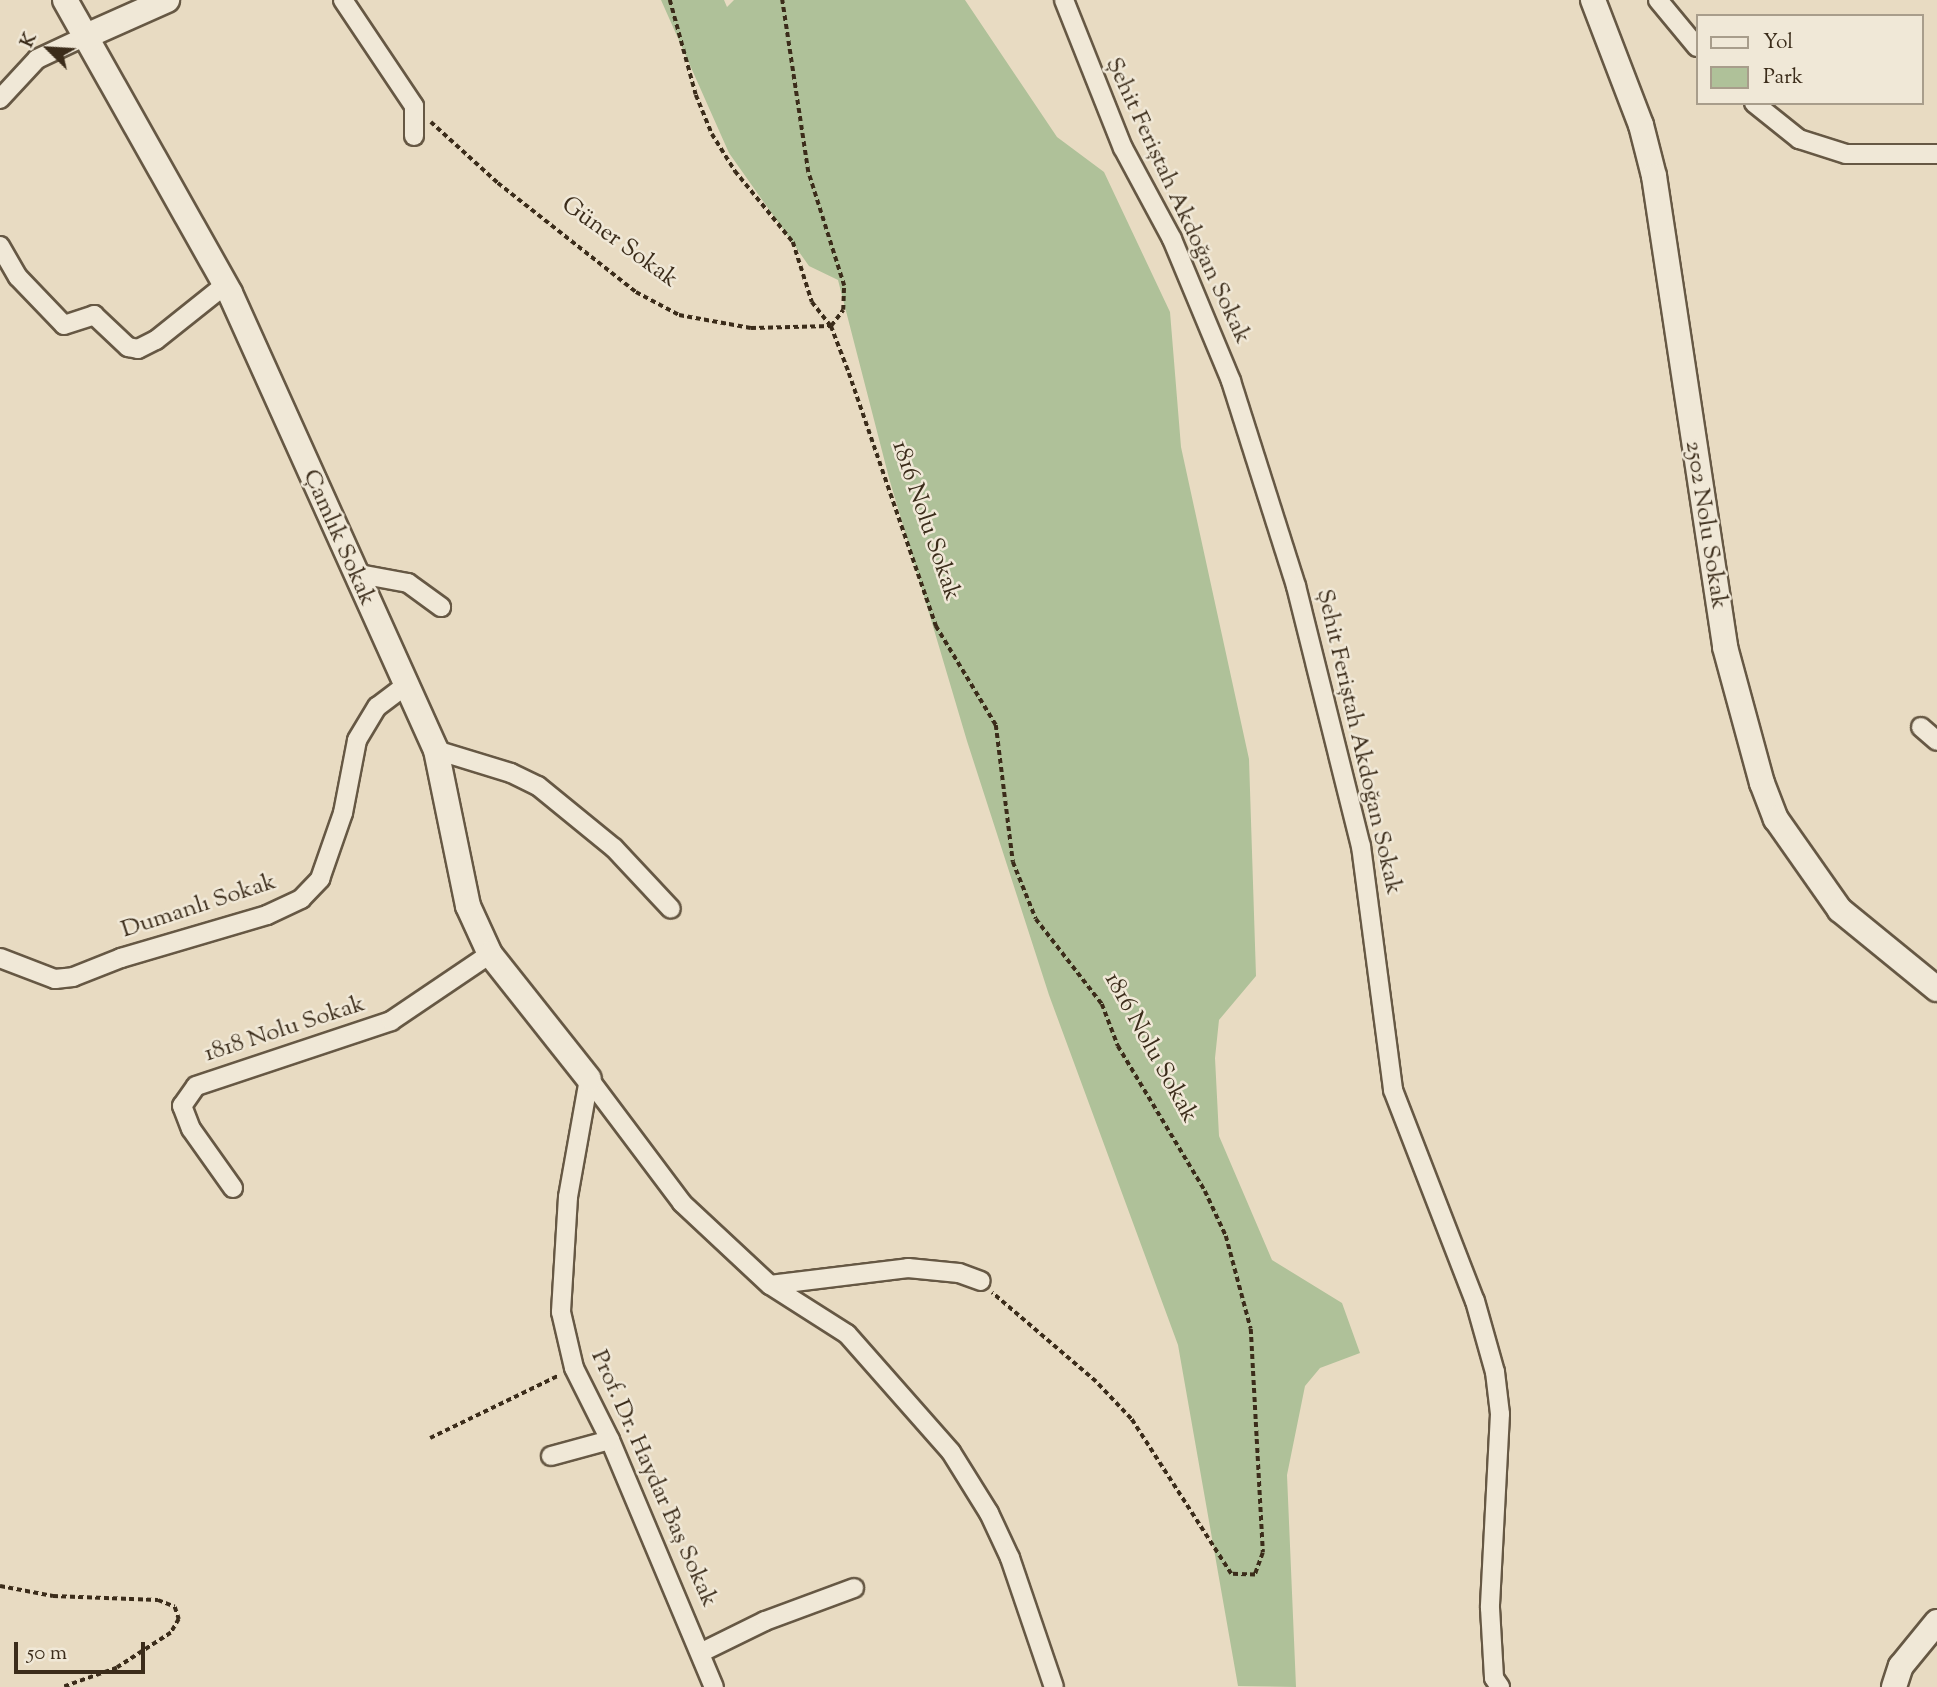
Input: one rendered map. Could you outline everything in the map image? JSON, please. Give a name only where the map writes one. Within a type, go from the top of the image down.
[{"type":"street","name":"Çamlık Sokak","points":[[65,0],[225,285],[404,687],[436,750],[468,906],[490,954],[589,1079]]},
{"type":"street","points":[[0,99],[37,59],[167,0]]},
{"type":"street","points":[[343,0],[414,106],[414,136]]},
{"type":"street","name":"Şehit Feriştah Akdoğan Sokak","points":[[1064,0],[1123,148],[1172,239],[1231,381],[1297,586],[1361,846],[1393,1090],[1411,1145],[1475,1301],[1495,1372],[1500,1427],[1490,1608],[1494,1678],[1500,1687]]},
{"type":"street","name":"2502 Nolu Sokak","points":[[1593,0],[1642,125],[1654,176],[1725,647],[1762,783],[1776,819],[1840,910],[1937,989]]},
{"type":"street","points":[[1658,0],[1696,46]]},
{"type":"street","points":[[1756,105],[1799,139],[1846,154],[1937,154]]},
{"type":"street","points":[[0,246],[18,277],[64,325],[94,315],[128,346],[138,349],[156,340],[225,285]]},
{"type":"street","points":[[354,573],[408,583],[441,607]]},
{"type":"street","name":"Dumanlı Sokak","points":[[0,958],[55,979],[73,977],[121,958],[267,915],[301,899],[320,879],[343,813],[357,740],[377,707],[404,687]]},
{"type":"street","points":[[1922,727],[1937,741]]},
{"type":"street","points":[[436,750],[510,773],[538,786],[614,848],[671,909]]},
{"type":"street","name":"1818 Nolu Sokak","points":[[233,1188],[191,1129],[182,1105],[196,1086],[391,1021],[490,954]]},
{"type":"street","points":[[589,1079],[682,1202],[770,1285],[847,1334],[951,1452],[989,1513],[1010,1558],[1054,1687]]},
{"type":"street","name":"Prof. Dr. Haydar Baş Sokak","points":[[589,1079],[568,1197],[561,1312],[574,1368],[610,1440],[702,1653],[713,1687]]},
{"type":"street","points":[[770,1285],[908,1268],[959,1273],[981,1281]]},
{"type":"street","points":[[551,1456],[610,1440]]},
{"type":"street","points":[[702,1653],[765,1621],[854,1588]]},
{"type":"street","points":[[1894,1687],[1907,1656],[1937,1622]]},
{"type":"path","name":"1816 Nolu Sokak","points":[[670,0],[696,95],[712,134],[735,171],[793,242],[812,302],[831,326],[936,626],[996,725],[1013,862],[1036,919],[1102,1004],[1118,1046],[1205,1191],[1226,1236],[1247,1304],[1253,1353],[1253,1428],[1264,1553],[1255,1575],[1231,1574],[1131,1419],[1096,1382],[981,1281]]},
{"type":"path","points":[[782,0],[808,172],[844,286],[844,310],[831,326]]},
{"type":"path","name":"Güner Sokak","points":[[414,106],[498,183],[626,284],[679,315],[751,328],[831,326]]},
{"type":"path","points":[[430,1438],[574,1368]]},
{"type":"path","points":[[0,1586],[53,1596],[158,1600],[175,1607],[179,1619],[171,1633],[117,1668],[64,1687]]},
{"type":"green space","points":[[661,0],[724,0],[727,7],[734,0],[965,0],[1057,137],[1104,172],[1170,312],[1181,447],[1249,759],[1256,976],[1219,1020],[1215,1058],[1219,1136],[1272,1260],[1342,1303],[1360,1353],[1320,1368],[1305,1386],[1287,1475],[1296,1687],[1238,1686],[1178,1345],[1049,995],[967,741],[889,478],[838,280],[809,266],[729,153]]}]
